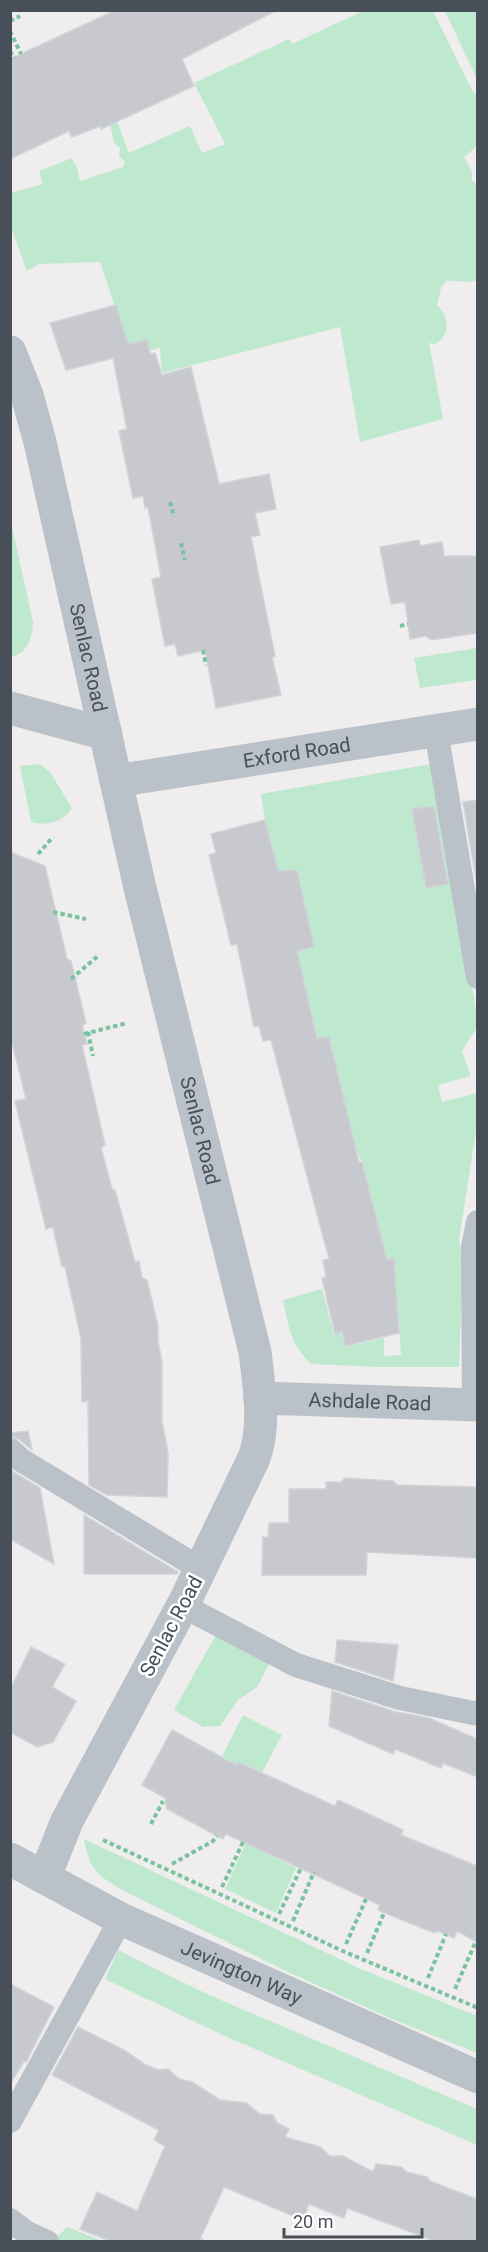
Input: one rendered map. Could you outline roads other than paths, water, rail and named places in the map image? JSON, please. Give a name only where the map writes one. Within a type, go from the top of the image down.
[{"type":"street","name":"Senlac Road","points":[[10,352],[27,395],[40,442],[116,781],[255,1353],[260,1398],[256,1452],[183,1606],[68,1821],[45,1876]]},
{"type":"street","points":[[10,708],[106,734]]},
{"type":"street","name":"Exford Road","points":[[116,781],[477,724]]},
{"type":"street","name":"Ashdale Road","points":[[260,1398],[476,1405]]},
{"type":"street","name":"Jevington Way","points":[[10,1859],[121,1919],[477,2077]]},
{"type":"lane","points":[[436,731],[477,977]]},
{"type":"lane","points":[[476,1405],[473,1247],[477,1222]]},
{"type":"lane","points":[[10,1450],[21,1460],[201,1569]]},
{"type":"lane","points":[[183,1606],[296,1665],[400,1698],[477,1714]]},
{"type":"lane","points":[[10,2121],[121,1919]]}]
